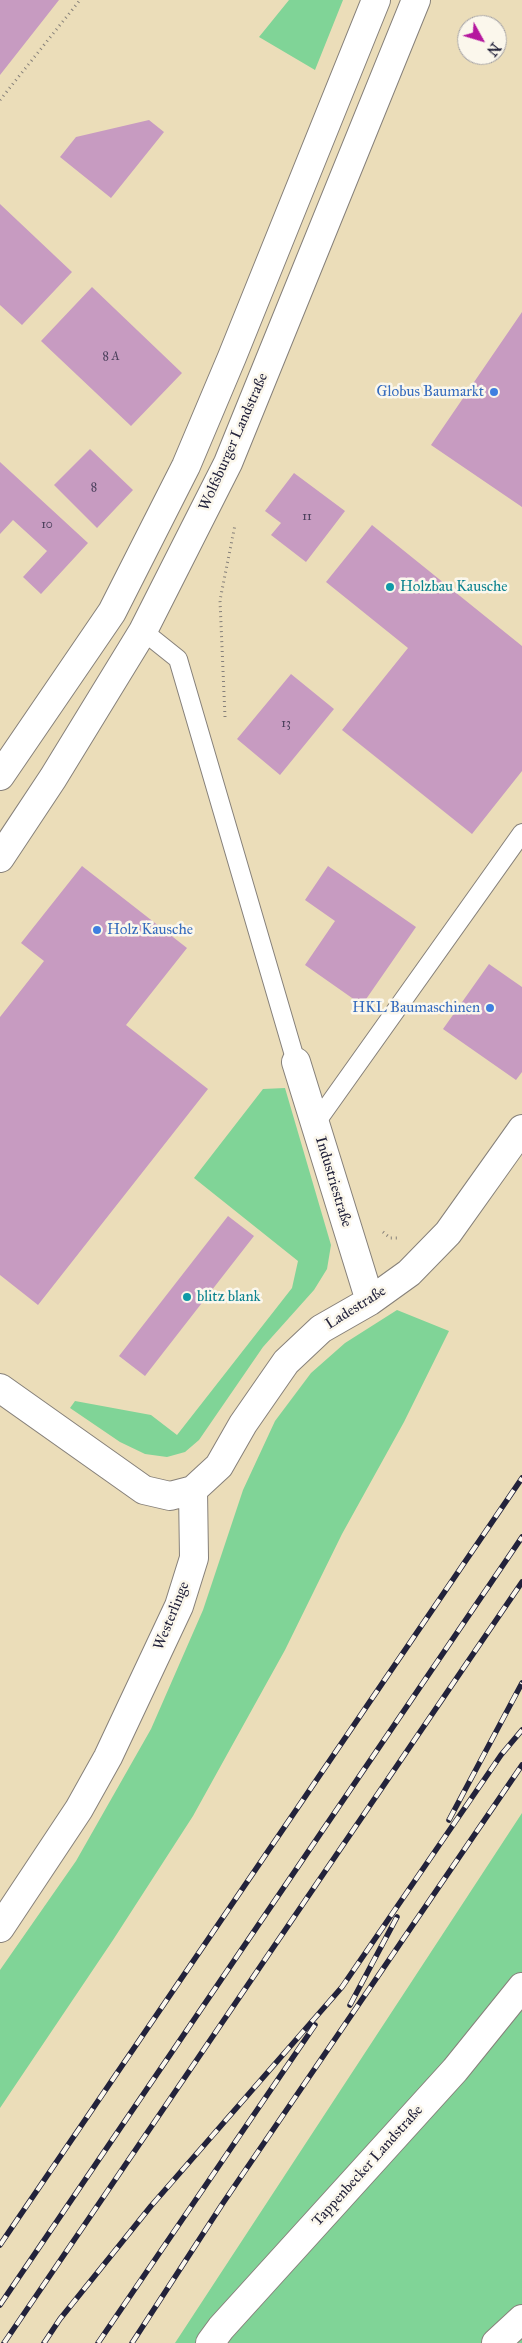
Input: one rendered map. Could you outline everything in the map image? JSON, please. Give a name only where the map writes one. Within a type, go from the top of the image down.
[{"type":"street","points":[[0,776],[112,612],[186,466],[376,0]]},
{"type":"street","name":"Wolfsburger Landstraße","points":[[0,858],[143,631],[228,463],[416,0]]},
{"type":"street","name":"Industriestraße","points":[[296,1062],[370,1301]]},
{"type":"street","name":"Ladestraße","points":[[193,1490],[219,1466],[243,1424],[286,1362],[321,1329],[370,1301],[409,1273],[448,1233],[522,1129]]},
{"type":"street","points":[[0,1388],[144,1490],[170,1496],[193,1490]]},
{"type":"street","name":"Westerlinge","points":[[0,1928],[79,1809],[108,1757],[179,1606],[194,1558],[193,1490]]},
{"type":"street","name":"Tappenbecker Landstraße","points":[[210,2343],[455,2070],[522,1987]]},
{"type":"street","points":[[496,2343],[522,2319]]},
{"type":"lane","points":[[143,631],[178,659],[296,1062]]},
{"type":"lane","points":[[315,1124],[522,833]]},
{"type":"path","points":[[0,100],[80,0]]},
{"type":"path","points":[[225,720],[220,600],[235,521]]},
{"type":"path","points":[[376,1228],[390,1238],[404,1238]]},
{"type":"green space","points":[[289,0],[343,0],[315,70],[259,37]]},
{"type":"green space","points":[[285,1088],[331,1245],[327,1269],[314,1290],[263,1347],[199,1440],[185,1452],[167,1457],[145,1454],[120,1442],[70,1408],[75,1401],[151,1415],[177,1435],[292,1288],[298,1261],[194,1178],[263,1089]]},
{"type":"green space","points":[[397,1310],[449,1331],[404,1422],[342,1534],[285,1650],[193,1816],[113,1940],[0,2108],[0,1970],[76,1861],[151,1729],[203,1610],[243,1490],[275,1421],[311,1373],[345,1343]]},
{"type":"green space","points":[[522,1813],[522,2343],[175,2343]]},
{"type":"building","points":[[0,0],[59,0],[0,75]]},
{"type":"building","points":[[149,120],[164,132],[111,198],[60,157],[76,137]]},
{"type":"building","points":[[0,204],[72,272],[22,325],[0,305]]},
{"type":"building","points":[[92,287],[182,373],[131,426],[41,341]]},
{"type":"building","name":"Globus Baumarkt","points":[[522,312],[522,507],[431,445]]},
{"type":"building","points":[[90,449],[133,490],[97,528],[54,485]]},
{"type":"building","points":[[0,462],[88,543],[41,594],[23,577],[47,551],[13,520],[0,534]]},
{"type":"building","points":[[294,473],[345,511],[306,562],[271,535],[281,523],[265,511]]},
{"type":"building","points":[[372,525],[522,646],[522,771],[472,834],[342,730],[408,648],[326,582]]},
{"type":"building","points":[[291,674],[334,709],[280,775],[237,739]]},
{"type":"building","points":[[82,866],[187,948],[126,1025],[208,1089],[38,1305],[0,1275],[0,1017],[44,961],[21,943]]},
{"type":"building","points":[[328,866],[416,927],[362,1005],[305,965],[335,921],[305,900]]},
{"type":"building","name":"HKL Baumaschinen","points":[[489,964],[522,987],[522,1072],[516,1080],[443,1029]]},
{"type":"building","name":"blitz blank","points":[[228,1216],[254,1236],[145,1376],[119,1356]]},
{"type":"railway","points":[[0,2245],[522,1478]]},
{"type":"railway","points":[[0,2305],[522,1537]]},
{"type":"railway","points":[[4,2343],[522,1582]]},
{"type":"railway","points":[[449,1820],[522,1683]]},
{"type":"railway","points":[[44,2343],[60,2319],[151,2206],[342,1987],[501,1755],[522,1730]]},
{"type":"railway","points":[[132,2343],[223,2203],[522,1765]]},
{"type":"railway","points":[[350,2005],[397,1917]]},
{"type":"railway","points":[[98,2343],[315,2025]]},
{"type":"place","name":"Globus Baumarkt","points":[[494,392]]},
{"type":"place","name":"Holzbau Kausche","points":[[390,587]]},
{"type":"place","name":"Holz Kausche","points":[[97,930]]},
{"type":"place","name":"HKL Baumaschinen","points":[[490,1008]]},
{"type":"place","name":"blitz blank","points":[[187,1297]]}]
